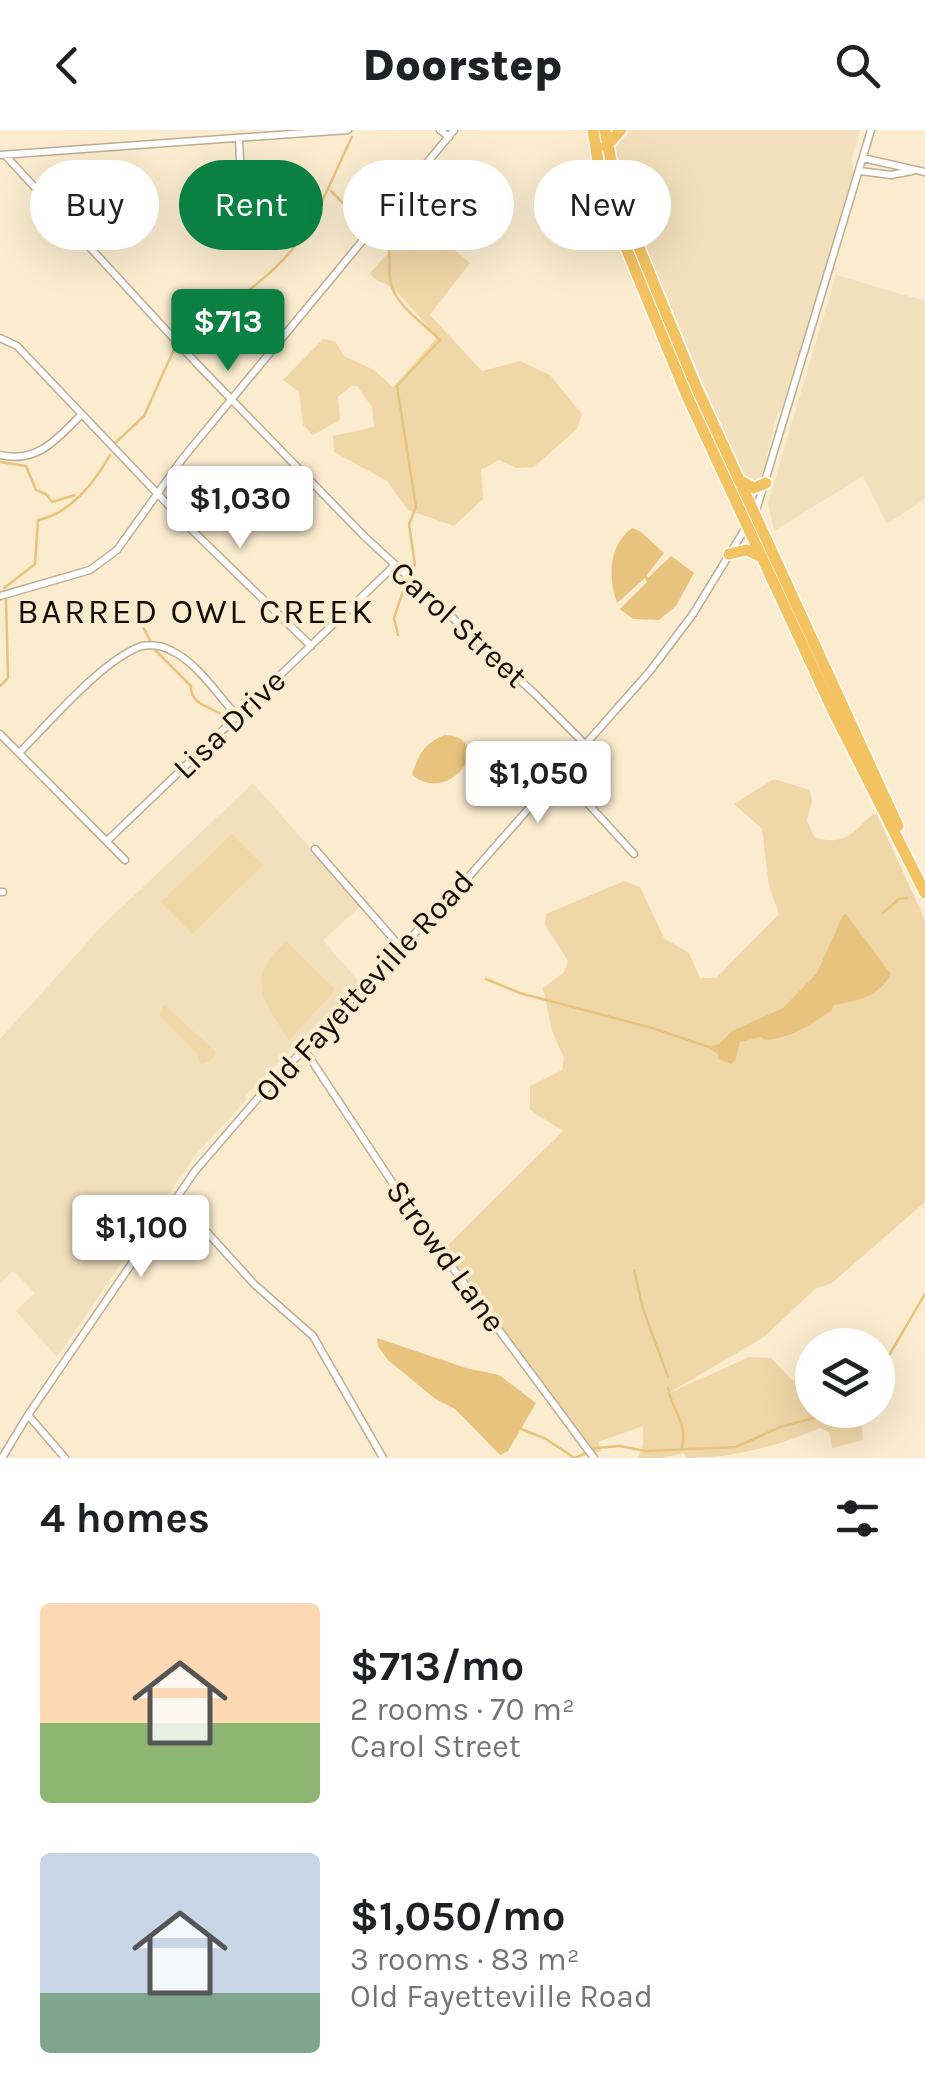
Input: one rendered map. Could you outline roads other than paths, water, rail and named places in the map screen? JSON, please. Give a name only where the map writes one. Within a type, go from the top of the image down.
[{"type":"highway","points":[[593,130],[599,176],[621,240],[686,396],[834,714],[925,892]]},
{"type":"highway","points":[[605,130],[614,187],[694,382],[925,892]]},
{"type":"highway","points":[[606,146],[622,130]]},
{"type":"highway","points":[[739,480],[754,488],[766,483]]},
{"type":"highway","points":[[729,554],[748,550],[762,557]]},
{"type":"street","points":[[174,130],[175,144]]},
{"type":"street","points":[[2,155],[348,130]]},
{"type":"street","points":[[0,596],[90,570],[105,562],[128,538],[156,493],[230,399],[451,134],[440,130]]},
{"type":"street","name":"Old Fayetteville Road","points":[[2,1458],[171,1204],[228,1130],[402,949],[682,630],[755,514],[871,130]]},
{"type":"street","points":[[239,138],[240,160]]},
{"type":"street","name":"Carol Street","points":[[2,155],[230,399],[394,565],[585,744]]},
{"type":"street","points":[[863,158],[925,172]]},
{"type":"street","points":[[859,171],[891,175],[913,171]]},
{"type":"street","points":[[0,338],[18,346],[156,493],[311,646]]},
{"type":"street","points":[[0,456],[19,459],[37,454],[81,415]]},
{"type":"street","name":"Lisa Drive","points":[[106,841],[394,565]]},
{"type":"street","points":[[19,752],[103,671],[128,653],[148,645],[172,651],[187,661],[238,717]]},
{"type":"street","points":[[0,734],[125,860]]},
{"type":"street","points":[[560,773],[634,854]]},
{"type":"street","points":[[315,848],[402,949]]},
{"type":"street","name":"Strowd Lane","points":[[304,1050],[415,1217],[594,1458]]},
{"type":"street","points":[[171,1204],[206,1231],[255,1285],[313,1336],[383,1458]]},
{"type":"street","points":[[28,1415],[65,1458]]},
{"type":"waterway","points":[[181,338],[252,288],[290,252],[317,211],[352,137]]},
{"type":"waterway","points":[[331,191],[343,203]]},
{"type":"waterway","points":[[389,250],[394,292],[408,311],[440,340],[397,386],[416,507],[409,524],[415,565],[411,574]]},
{"type":"waterway","points":[[115,443],[144,416],[175,347]]},
{"type":"waterway","points":[[4,588],[35,564],[38,520],[71,504],[110,455]]},
{"type":"waterway","points":[[0,462],[26,466],[36,490],[52,502],[75,495]]},
{"type":"waterway","points":[[398,635],[394,618],[406,582]]},
{"type":"waterway","points":[[0,686],[8,678],[6,600]]},
{"type":"waterway","points":[[141,623],[150,640]]},
{"type":"waterway","points":[[155,650],[191,686],[197,701],[222,715],[223,721]]},
{"type":"waterway","points":[[883,913],[899,899],[907,898]]},
{"type":"waterway","points":[[486,979],[520,993],[709,1047]]},
{"type":"waterway","points":[[634,1270],[643,1309],[668,1377]]},
{"type":"waterway","points":[[895,1345],[925,1294]]},
{"type":"waterway","points":[[668,1388],[683,1430],[682,1447]]},
{"type":"waterway","points":[[575,1458],[596,1448],[620,1446],[645,1451],[736,1447],[795,1423]]},
{"type":"waterway","points":[[519,1428],[546,1439],[573,1457]]},
{"type":"district","name":"BARRED OWL CREEK","points":[[196,611]]}]
